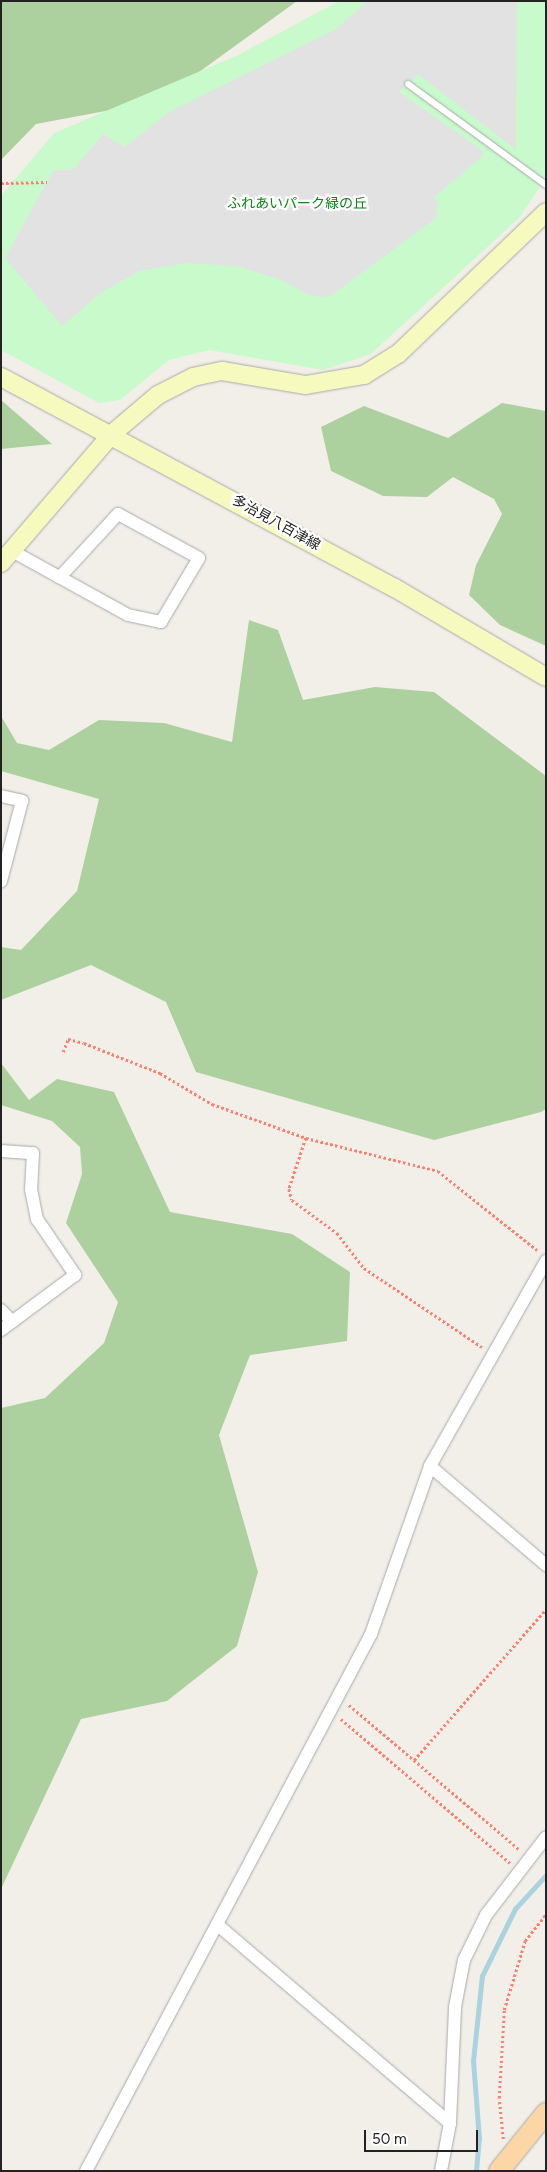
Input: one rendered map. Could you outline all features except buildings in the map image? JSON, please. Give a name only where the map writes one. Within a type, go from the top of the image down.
[{"type":"main road","points":[[499,2171],[510,2154],[546,2113]]},
{"type":"street","points":[[60,577],[118,514],[199,558],[162,622],[128,615],[60,577],[6,557],[113,433],[158,395],[193,377],[222,371],[306,385],[364,375],[398,354],[546,212]]},
{"type":"street","name":"多治見八百津線","points":[[1,377],[113,433],[546,677]]},
{"type":"street","points":[[1,796],[22,801],[1,881]]},
{"type":"street","points":[[1,1151],[33,1153],[31,1189],[37,1219],[74,1276],[6,1326],[1,1310]]},
{"type":"street","points":[[86,2171],[219,1926],[371,1634],[430,1466],[542,1256]]},
{"type":"street","points":[[430,1466],[546,1565]]},
{"type":"street","points":[[442,2171],[450,2123],[455,2007],[464,1960],[486,1915],[528,1857],[546,1837]]},
{"type":"street","points":[[219,1926],[450,2123]]},
{"type":"lane","points":[[408,84],[546,185]]},
{"type":"path","points":[[1,184],[47,182]]},
{"type":"path","points":[[63,1052],[68,1039],[84,1043],[160,1073],[212,1104],[306,1138],[438,1171],[542,1256]]},
{"type":"path","points":[[306,1138],[289,1189],[292,1200],[337,1234],[371,1274],[491,1353]]},
{"type":"path","points":[[414,1760],[546,1609]]},
{"type":"path","points":[[338,1696],[528,1857]]},
{"type":"path","points":[[329,1713],[347,1722],[518,1871]]},
{"type":"path","points":[[510,2154],[503,2139],[499,2098],[504,2010],[525,1942],[546,1914]]},
{"type":"green space","points":[[1,1],[297,1],[159,101],[36,124],[1,160]]},
{"type":"green space","name":"ふれあいパーク緑の丘","points":[[339,1],[546,1],[546,178],[519,218],[371,354],[323,370],[210,350],[169,360],[120,400],[99,403],[1,350],[1,196],[54,133],[236,56]]},
{"type":"green space","points":[[1,400],[52,444],[1,449]]},
{"type":"green space","points":[[502,403],[546,411],[546,646],[500,625],[469,595],[476,565],[502,514],[494,499],[453,477],[427,497],[383,496],[331,471],[321,427],[364,406],[448,438]]},
{"type":"green space","points":[[249,620],[278,630],[303,700],[375,687],[434,692],[546,776],[546,1109],[541,1112],[434,1140],[196,1072],[166,1002],[91,965],[1,1000],[1,947],[21,950],[77,891],[99,799],[1,771],[1,716],[17,743],[49,750],[99,720],[164,723],[232,742]]},
{"type":"green space","points":[[1,1063],[29,1100],[57,1079],[114,1092],[170,1212],[292,1234],[350,1272],[347,1341],[250,1355],[219,1435],[258,1572],[237,1646],[167,1701],[81,1719],[1,1889],[1,1408],[45,1398],[104,1343],[118,1302],[66,1223],[82,1174],[80,1147],[52,1121],[1,1105]]},
{"type":"shaded area","points":[[368,1],[517,1],[516,150],[418,74],[399,92],[483,151],[482,157],[433,198],[438,202],[436,218],[329,297],[312,296],[279,279],[236,266],[187,263],[139,271],[102,292],[62,326],[5,258],[53,171],[74,169],[103,134],[125,147],[169,112],[336,29]]},
{"type":"waterway","points":[[476,2171],[479,2139],[473,2061],[482,1976],[515,1909],[546,1875]]}]
